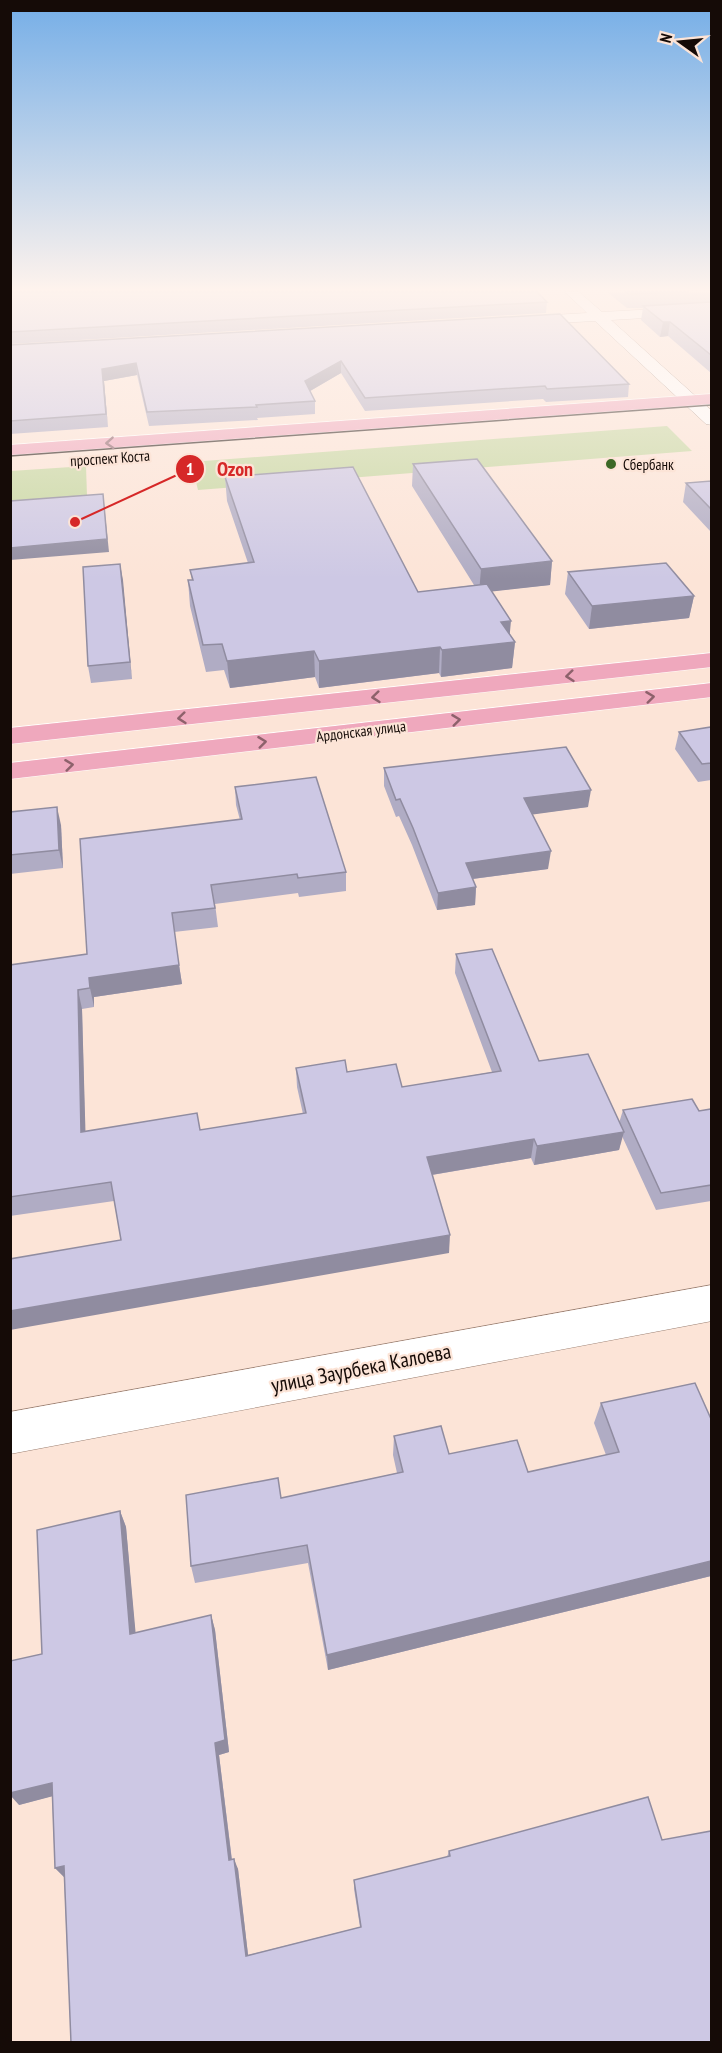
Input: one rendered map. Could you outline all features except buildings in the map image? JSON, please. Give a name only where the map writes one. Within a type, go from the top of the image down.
[{"type":"main road","name":"проспект Коста","points":[[10,450],[692,400]]},
{"type":"main road","name":"проспект Коста","points":[[10,466],[711,413]]},
{"type":"main road","name":"Ардонская улица","points":[[10,736],[711,660]]},
{"type":"main road","name":"Ардонская улица","points":[[10,771],[711,690]]},
{"type":"street","points":[[678,388],[711,413]]},
{"type":"street","name":"улица Заурбека Калоева","points":[[10,1433],[711,1303]]},
{"type":"green space","points":[[667,426],[692,451],[198,490],[191,462]]},
{"type":"green space","points":[[86,466],[87,496],[11,501],[11,471]]},
{"type":"tram line","points":[[10,456],[712,405]]},
{"type":"place","name":"Сбербанк","points":[[611,464]]},
{"type":"place","name":"Ozon","points":[[75,522]]}]
